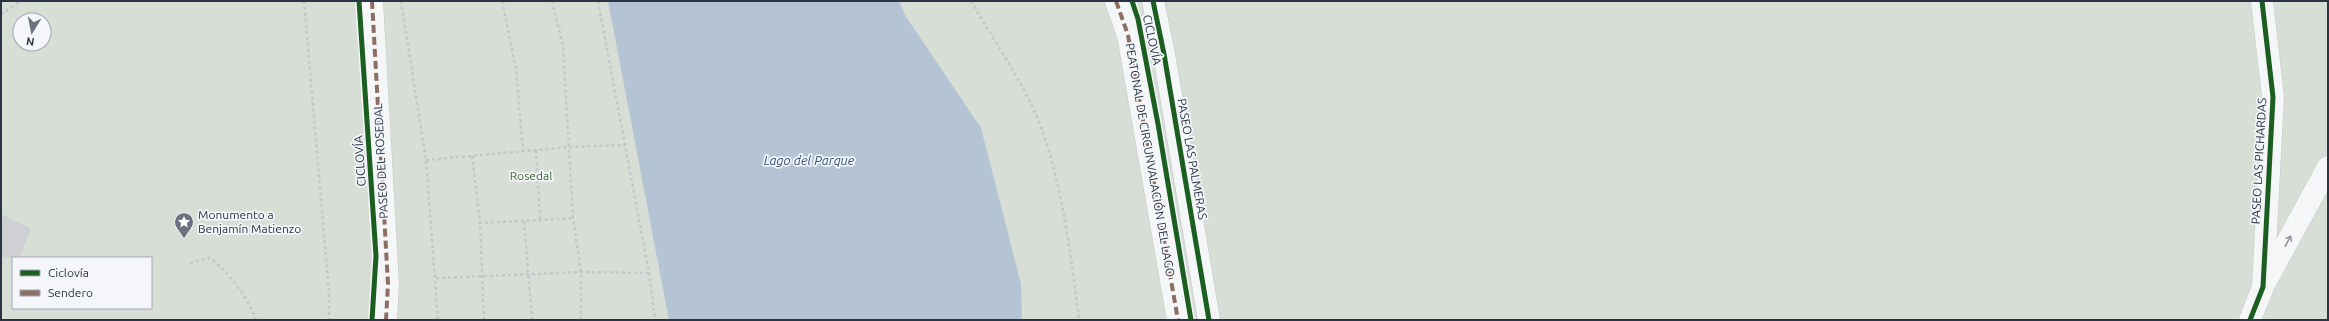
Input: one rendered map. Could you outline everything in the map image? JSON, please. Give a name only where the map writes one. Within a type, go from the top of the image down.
[{"type":"street","name":"PASEO DEL ROSEDAL","points":[[372,1],[388,284],[386,320]]},
{"type":"street","name":"PEATONAL DE CIRCUNVALACIÓN DEL LAGO","points":[[1116,1],[1128,35],[1178,320]]},
{"type":"street","name":"PASEO LAS PALMERAS","points":[[1153,1],[1164,54],[1209,320]]},
{"type":"street","name":"PASEO LAS PICHARDAS","points":[[2250,320],[2263,287],[2273,97],[2262,1]]},
{"type":"street","points":[[2263,287],[2328,167]]},
{"type":"path","points":[[1,14],[21,1]]},
{"type":"path","points":[[304,1],[329,292],[329,320]]},
{"type":"path","points":[[401,1],[426,160],[438,320]]},
{"type":"path","points":[[502,1],[516,69],[524,151]]},
{"type":"path","points":[[552,1],[563,46],[573,218],[581,272],[581,320]]},
{"type":"path","points":[[598,1],[649,273],[655,320]]},
{"type":"path","points":[[971,1],[1033,107],[1050,156],[1061,202],[1079,320]]},
{"type":"path","points":[[426,160],[570,147],[625,145]]},
{"type":"path","points":[[536,150],[540,220]]},
{"type":"path","points":[[472,156],[480,223],[484,320]]},
{"type":"path","points":[[480,223],[573,218]]},
{"type":"path","points":[[524,221],[530,275],[532,320]]},
{"type":"path","points":[[190,263],[210,258],[221,266],[244,296],[256,320]]},
{"type":"path","points":[[436,278],[581,272],[649,273]]},
{"type":"green space","name":"Rosedal","points":[[1,1],[2328,1],[2328,320],[1,320]]},
{"type":"water","name":"Lago del Parque","points":[[608,1],[899,1],[905,15],[981,128],[1021,284],[1022,320],[669,320]]},
{"type":"building","points":[[1,214],[31,229],[19,257],[1,258]]},
{"type":"marked path","points":[[372,1],[388,284],[386,320]]},
{"type":"marked path","points":[[1116,1],[1128,35],[1178,320]]},
{"type":"cycle path","name":"CICLOVÍA","points":[[359,1],[376,256],[372,320]]},
{"type":"cycle path","name":"CICLOVÍA","points":[[1132,1],[1138,19],[1158,124],[1191,320]]},
{"type":"cycle path","name":"CICLOVÍA","points":[[1153,1],[1164,54],[1209,320]]},
{"type":"cycle path","points":[[2250,320],[2263,287],[2273,97],[2262,1]]},
{"type":"place","name":"Monumento a Benjamín Matienzo","points":[[184,239]]}]
